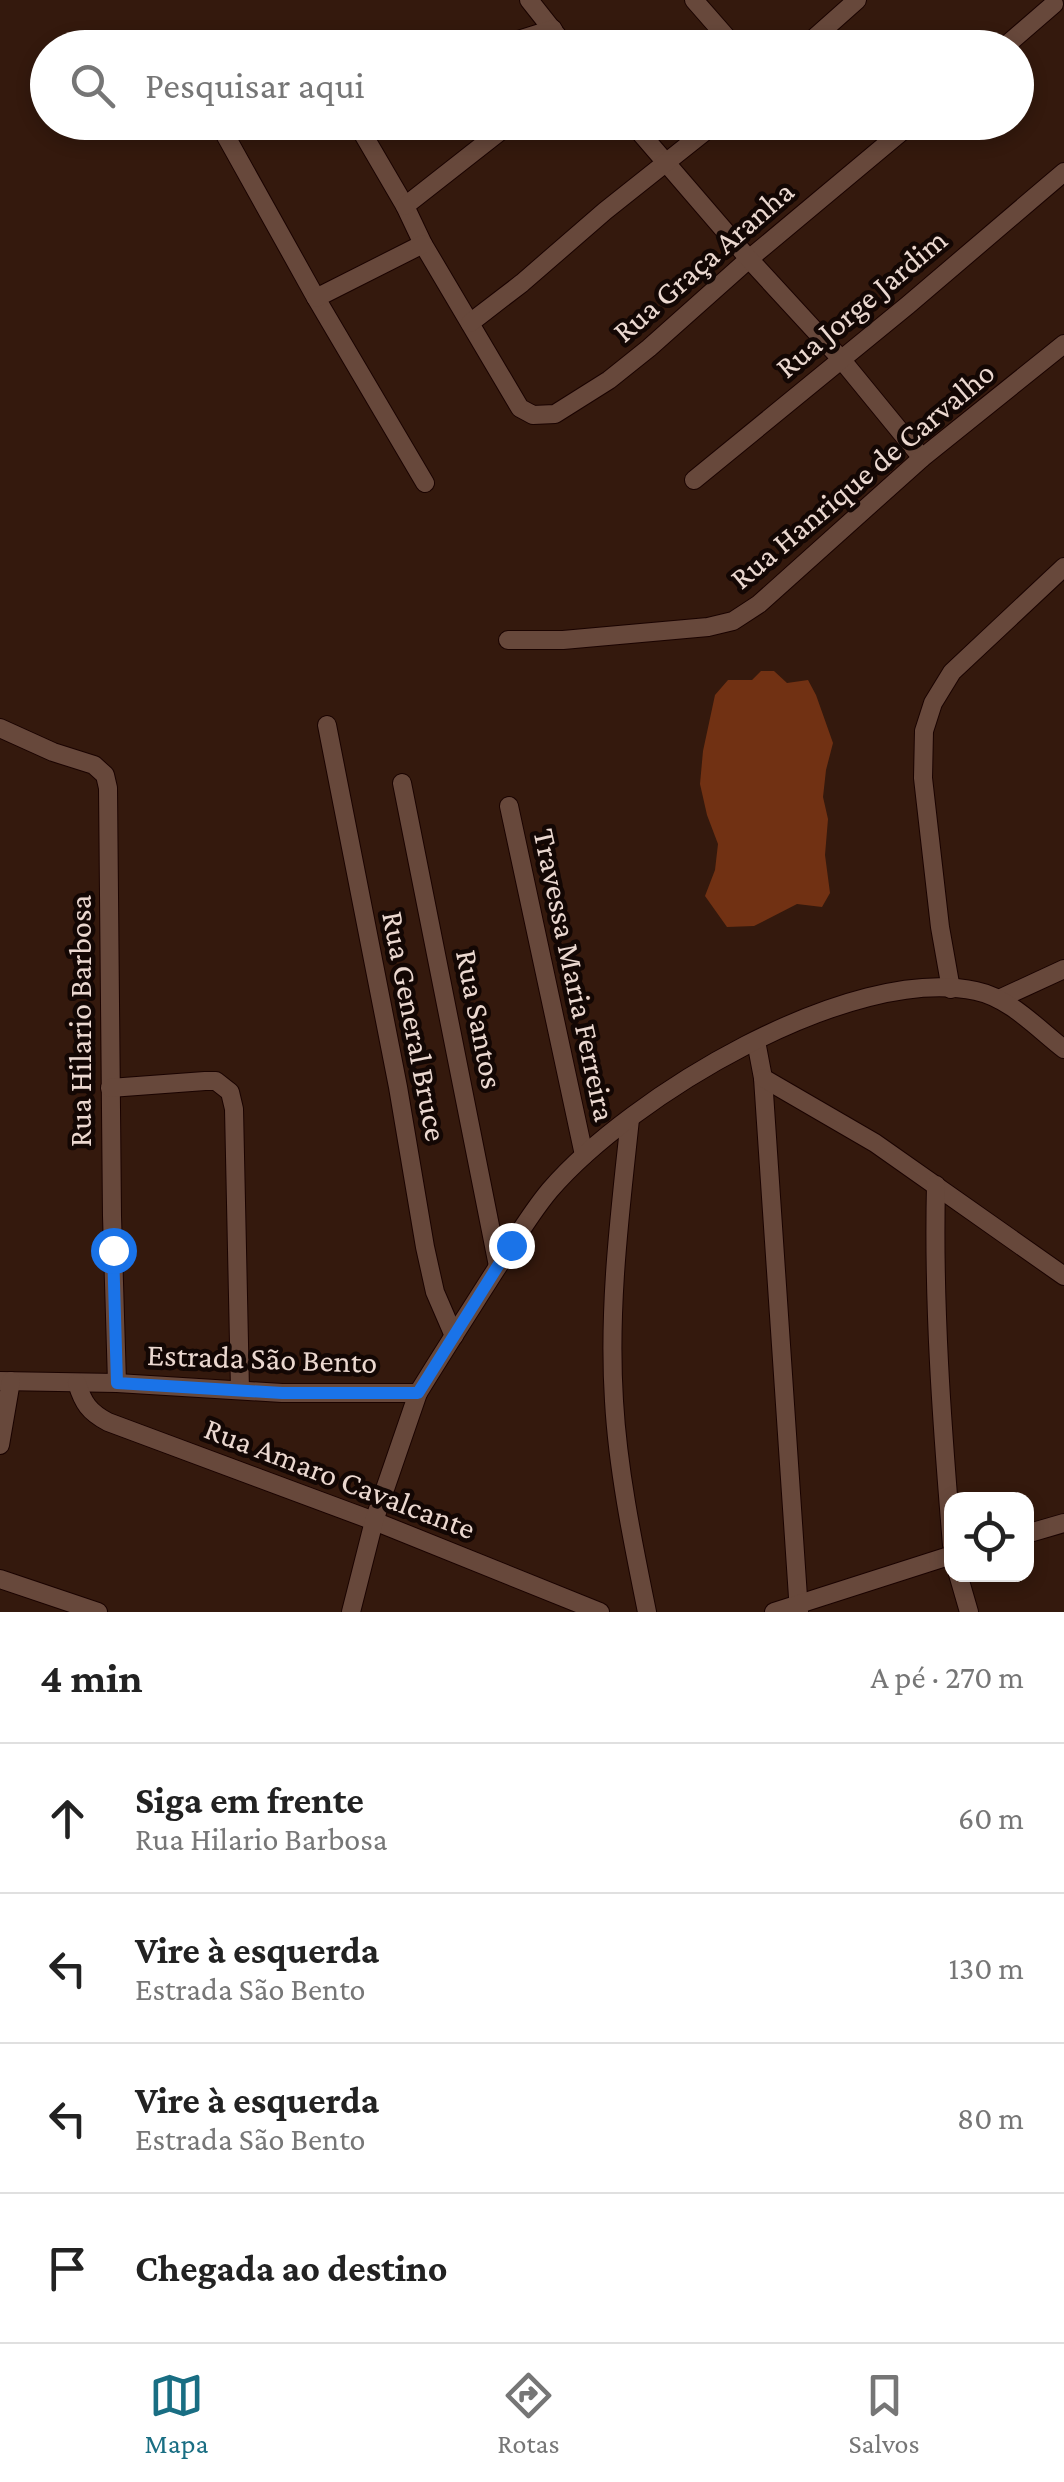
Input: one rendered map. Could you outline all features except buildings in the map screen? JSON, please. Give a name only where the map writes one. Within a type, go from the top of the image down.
[{"type":"street","points":[[528,0],[552,29],[549,30]]},
{"type":"street","points":[[694,0],[720,30]]},
{"type":"street","points":[[823,30],[857,0]]},
{"type":"street","points":[[1025,30],[1056,6]]},
{"type":"street","points":[[228,140],[426,483]]},
{"type":"street","points":[[366,140],[470,323],[695,140]]},
{"type":"street","points":[[405,206],[489,140]]},
{"type":"street","points":[[647,140],[922,458]]},
{"type":"street","name":"Rua Graça Aranha","points":[[470,323],[520,408],[533,416],[555,414],[610,380],[650,348],[891,140]]},
{"type":"street","name":"Rua Jorge Jardim","points":[[694,480],[1064,172]]},
{"type":"street","points":[[316,298],[424,244]]},
{"type":"street","name":"Rua Hanrique de Carvalho","points":[[508,640],[590,638],[733,621],[759,604],[922,458],[1064,344]]},
{"type":"street","points":[[950,989],[923,778],[924,731],[952,672],[1064,567]]},
{"type":"street","name":"Rua General Bruce","points":[[328,724],[425,1247],[435,1292],[454,1336]]},
{"type":"street","name":"Rua Hilario Barbosa","points":[[0,728],[94,765],[106,775],[117,1383]]},
{"type":"street","name":"Rua Santos","points":[[402,783],[498,1266]]},
{"type":"street","name":"Travessa Maria Ferreira","points":[[509,806],[584,1155]]},
{"type":"street","points":[[1064,969],[999,999],[1064,1049]]},
{"type":"street","name":"Estrada São Bento","points":[[6,1381],[282,1393],[418,1393],[524,1224],[550,1190],[584,1155],[678,1084],[806,1016],[878,994],[950,989],[976,991],[999,999]]},
{"type":"street","points":[[756,1041],[763,1078],[798,1609]]},
{"type":"street","points":[[763,1078],[860,1134],[1064,1276]]},
{"type":"street","points":[[110,1088],[216,1081],[230,1092],[234,1109],[240,1390]]},
{"type":"street","points":[[630,1119],[614,1278],[612,1364],[623,1477],[647,1612]]},
{"type":"street","points":[[936,1184],[936,1312],[947,1492]]},
{"type":"street","points":[[0,1445],[6,1381]]},
{"type":"street","name":"Rua Amaro Cavalcante","points":[[77,1383],[87,1409],[108,1422],[374,1521],[600,1612]]},
{"type":"street","points":[[351,1612],[374,1521],[418,1393]]},
{"type":"street","points":[[1034,1532],[1064,1523]]},
{"type":"street","points":[[774,1612],[798,1609],[944,1558]]},
{"type":"street","points":[[0,1578],[98,1612]]},
{"type":"street","points":[[961,1582],[970,1612]]},
{"type":"shaded area","points":[[761,671],[774,671],[787,683],[808,680],[833,743],[823,797],[828,819],[825,855],[830,893],[822,907],[797,904],[754,926],[727,927],[705,896],[715,870],[718,844],[700,784],[703,751],[715,695],[728,680],[752,680]]},
{"type":"route","points":[[113,1250],[117,1383],[282,1393],[418,1393],[511,1245]]}]
